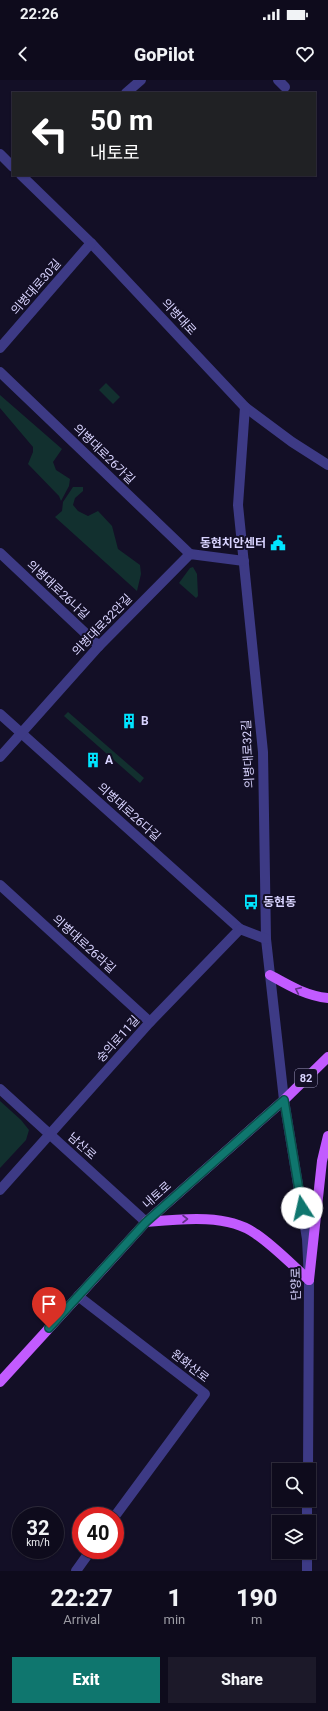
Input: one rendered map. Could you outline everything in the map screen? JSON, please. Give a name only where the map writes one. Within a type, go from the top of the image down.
[{"type":"main road","points":[[270,975],[300,991],[328,998]]},
{"type":"main road","name":"내토로","points":[[0,1382],[146,1222],[284,1100],[328,1057]]},
{"type":"main road","points":[[309,1280],[322,1161],[328,1136]]},
{"type":"main road","points":[[146,1222],[183,1218],[218,1221],[242,1226],[256,1233],[309,1280]]},
{"type":"street","points":[[127,92],[141,80]]},
{"type":"street","points":[[0,154],[12,166]]},
{"type":"street","name":"의병대로","points":[[27,177],[245,407],[292,442],[328,465]]},
{"type":"street","name":"의병대로30길","points":[[0,348],[91,243]]},
{"type":"street","name":"의병대로26가길","points":[[0,372],[190,554]]},
{"type":"street","name":"의병대로32길","points":[[245,407],[238,505],[263,752],[266,939],[284,1100]]},
{"type":"street","name":"의병대로26나길","points":[[0,553],[99,646]]},
{"type":"street","points":[[190,554],[244,560]]},
{"type":"street","name":"의병대로32안길","points":[[0,757],[99,646],[190,554]]},
{"type":"street","name":"의병대로26다길","points":[[0,714],[240,929]]},
{"type":"street","name":"의병대로26라길","points":[[0,885],[150,1022]]},
{"type":"street","points":[[240,929],[266,939]]},
{"type":"street","name":"숭의로11길","points":[[0,1190],[150,1022],[240,929]]},
{"type":"street","name":"남산로","points":[[0,1089],[146,1222]]},
{"type":"street","name":"단양로","points":[[284,1100],[307,1239],[309,1280],[308,1463]]},
{"type":"street","name":"원화산로","points":[[78,1296],[205,1394],[122,1507]]},
{"type":"street","points":[[76,1571],[85,1559]]},
{"type":"street","points":[[307,1559],[307,1571]]},
{"type":"green space","points":[[106,383],[120,397],[113,404],[99,390]]},
{"type":"green space","points":[[0,395],[62,449],[53,462],[56,470],[70,479],[69,486],[61,501],[59,496],[28,464],[33,452],[33,447],[0,408]]},
{"type":"green space","points":[[73,487],[83,487],[83,491],[75,498],[73,505],[78,511],[88,516],[98,511],[112,526],[118,549],[140,565],[141,574],[137,591],[55,517],[62,511],[63,502]]},
{"type":"green space","points":[[193,567],[197,574],[198,596],[196,598],[179,583],[190,568]]},
{"type":"green space","points":[[68,712],[144,778],[140,783],[64,716]]},
{"type":"green space","points":[[0,1101],[21,1120],[29,1130],[26,1140],[0,1168]]},
{"type":"place","name":"동현치안센터","points":[[278,543]]},
{"type":"place","name":"B","points":[[129,721]]},
{"type":"place","name":"A","points":[[93,760]]},
{"type":"place","name":"동현동","points":[[251,902]]},
{"type":"route","points":[[49,1328],[146,1222],[284,1100],[302,1208]]}]
